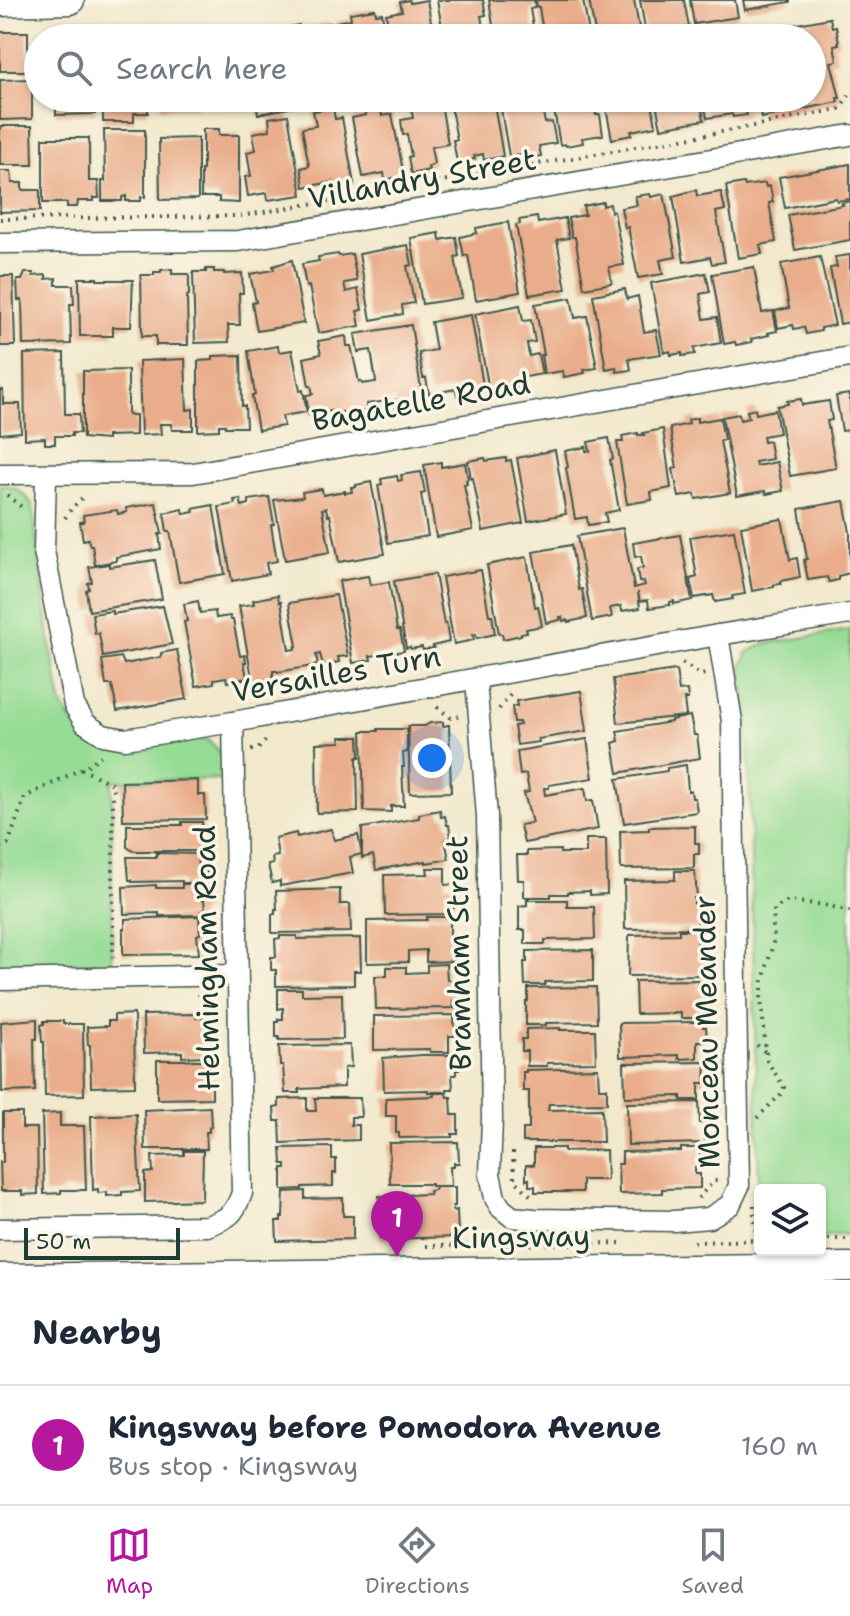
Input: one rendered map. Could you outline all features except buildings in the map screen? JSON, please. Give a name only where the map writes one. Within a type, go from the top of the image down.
[{"type":"street","points":[[0,2],[70,0]]},
{"type":"street","name":"Villandry Street","points":[[0,243],[238,241],[850,135]]},
{"type":"street","name":"Bagatelle Road","points":[[0,474],[193,473],[850,357]]},
{"type":"street","name":"Versailles Turn","points":[[46,475],[44,551],[74,705],[85,723],[103,735],[125,739],[850,614]]},
{"type":"street","name":"Monceau Meander","points":[[512,1217],[674,1221],[709,1218],[730,1205],[739,1186],[732,721],[718,635]]},
{"type":"street","name":"Bramham Street","points":[[476,680],[487,832],[492,1119],[490,1174],[495,1198],[512,1217]]},
{"type":"street","name":"Helmingham Road","points":[[0,1229],[207,1226],[224,1220],[236,1211],[242,1193],[233,722]]},
{"type":"street","points":[[0,980],[237,975]]},
{"type":"street","name":"Kingsway","points":[[0,1278],[790,1274],[850,1267]]},
{"type":"path","points":[[826,112],[839,109],[850,94]]},
{"type":"path","points":[[0,219],[241,216],[824,112]]},
{"type":"path","points":[[65,531],[66,516],[86,494]]},
{"type":"path","points":[[0,496],[9,495],[34,515]]},
{"type":"path","points":[[679,661],[701,675],[724,670]]},
{"type":"path","points":[[479,714],[497,712],[514,689]]},
{"type":"path","points":[[0,847],[8,844],[25,797],[81,769],[109,750]]},
{"type":"path","points":[[81,769],[113,784],[113,967]]},
{"type":"path","points":[[738,1138],[782,1093],[784,1087],[767,1061],[761,998],[774,939],[774,909],[788,901],[850,911]]},
{"type":"path","points":[[220,938],[196,960],[200,997],[222,1018]]},
{"type":"path","points":[[751,1040],[765,1052]]},
{"type":"path","points":[[696,1200],[714,1181],[739,1181]]},
{"type":"path","points":[[826,1239],[850,1239]]},
{"type":"green space","points":[[0,485],[19,490],[32,504],[61,703],[73,723],[99,740],[203,738],[218,750],[225,765],[226,779],[112,781],[112,963],[0,966]]},
{"type":"green space","points":[[850,630],[850,1234],[826,1236],[826,1184],[759,1184],[748,725],[742,666],[748,652],[764,644]]},
{"type":"place","name":"Kingsway before Pomodora Avenue","points":[[397,1257]]}]
